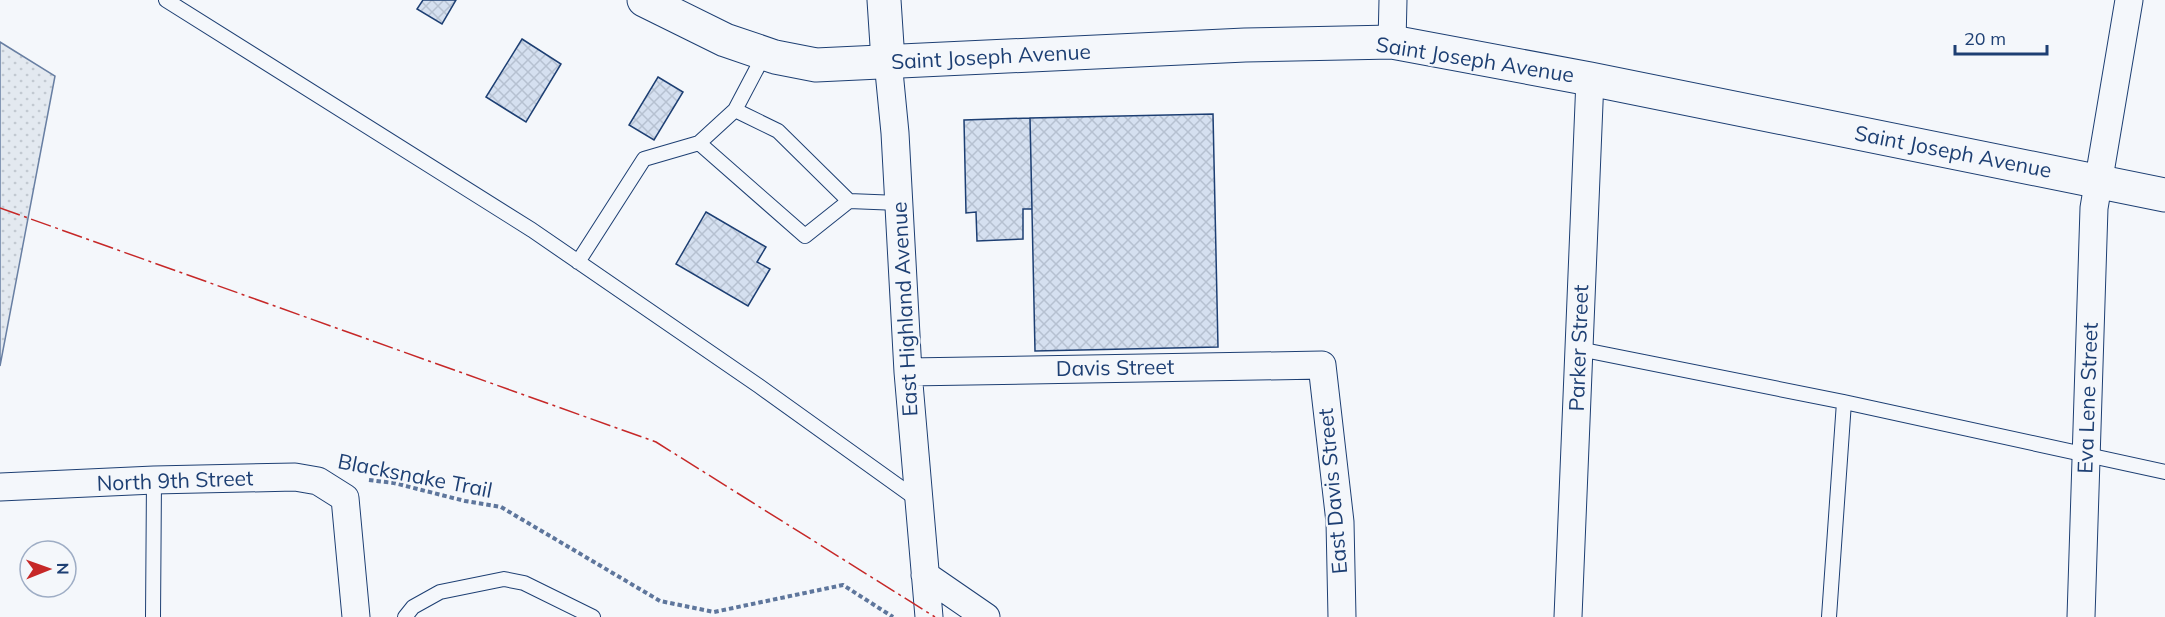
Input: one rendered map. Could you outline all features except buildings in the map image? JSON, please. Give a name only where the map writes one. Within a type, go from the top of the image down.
[{"type":"main road","name":"Saint Joseph Avenue","points":[[644,0],[725,40],[765,53],[816,65],[1245,45],[1392,42],[1590,79],[2165,195]]},
{"type":"main road","name":"East Highland Avenue","points":[[884,0],[888,62]]},
{"type":"street","points":[[1392,42],[1393,0]]},
{"type":"street","name":"Eva Lene Street","points":[[2081,617],[2093,225],[2098,180],[2129,0]]},
{"type":"street","name":"East Highland Avenue","points":[[888,62],[895,133],[908,372],[929,617]]},
{"type":"street","name":"Parker Street","points":[[1568,617],[1590,79]]},
{"type":"street","name":"Davis Street","points":[[908,372],[1322,365]]},
{"type":"street","name":"East Davis Street","points":[[1322,365],[1340,522],[1342,617]]},
{"type":"street","name":"North 9th Street","points":[[0,487],[295,477],[353,489]]},
{"type":"street","points":[[353,489],[356,617]]},
{"type":"street","points":[[925,575],[986,617]]},
{"type":"lane","points":[[166,0],[532,230],[759,386],[918,500]]},
{"type":"lane","points":[[578,262],[644,159],[699,143],[735,110],[765,53]]},
{"type":"lane","points":[[735,110],[778,132],[849,201]]},
{"type":"lane","points":[[699,143],[805,236],[849,201],[899,203]]},
{"type":"lane","points":[[1579,349],[1844,402],[2165,472]]},
{"type":"lane","points":[[1829,617],[1844,402]]},
{"type":"lane","points":[[153,617],[154,480]]},
{"type":"lane","points":[[405,617],[413,607],[440,592],[504,579],[524,583],[593,617]]},
{"type":"path","name":"Blacksnake Trail","points":[[353,489],[394,483],[465,501],[501,507],[660,601],[714,612],[843,585],[894,617]]},
{"type":"shaded area","points":[[0,42],[55,76],[0,366]]},
{"type":"power","points":[[0,208],[656,442],[935,617]]}]
